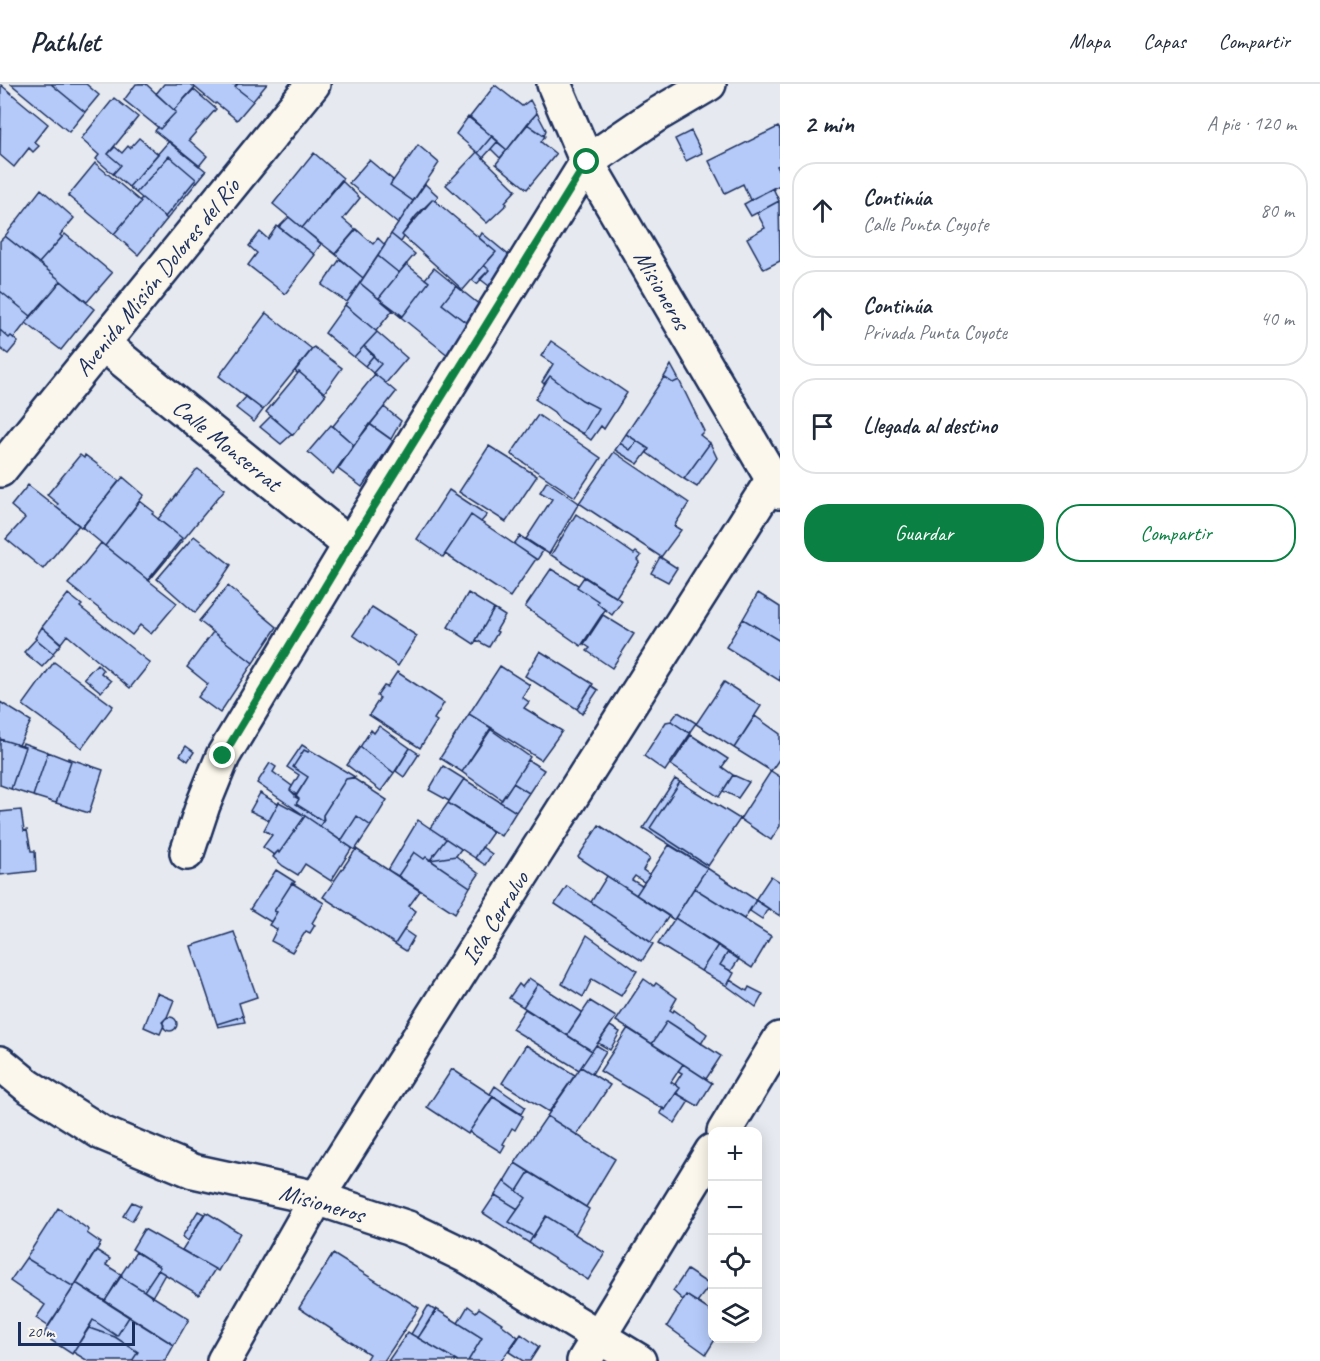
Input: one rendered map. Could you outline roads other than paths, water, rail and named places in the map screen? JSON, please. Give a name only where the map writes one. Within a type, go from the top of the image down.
[{"type":"street","name":"Avenida Misión Dolores del Río","points":[[0,470],[313,84]]},
{"type":"street","name":"Misioneros","points":[[554,84],[587,162],[777,485]]},
{"type":"street","points":[[187,853],[202,805],[223,756],[350,545],[587,162],[653,117],[709,84]]},
{"type":"street","name":"Calle Monserrat","points":[[103,344],[350,545]]},
{"type":"street","name":"Isla Cerralvo","points":[[224,1361],[317,1198],[777,485]]},
{"type":"street","points":[[726,1127],[780,1039]]},
{"type":"street","name":"Misioneros","points":[[0,1063],[28,1086],[102,1133],[193,1171],[317,1198],[408,1228],[470,1258],[592,1349],[639,1361]]},
{"type":"street","points":[[592,1349],[708,1158]]}]
